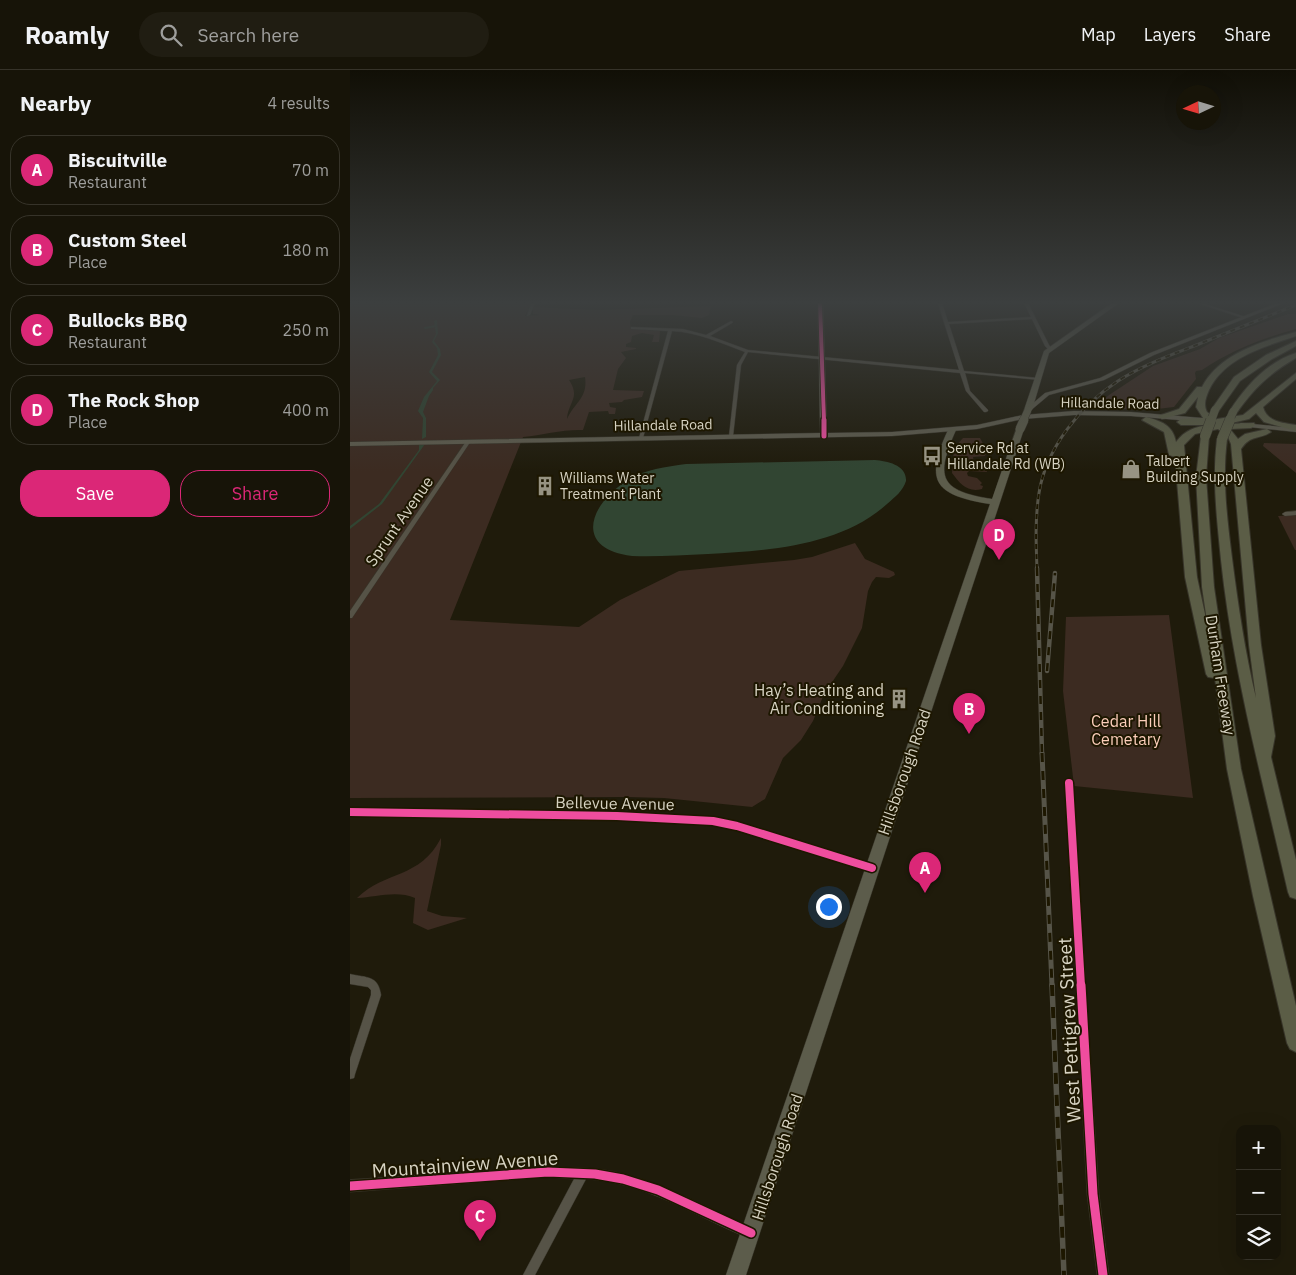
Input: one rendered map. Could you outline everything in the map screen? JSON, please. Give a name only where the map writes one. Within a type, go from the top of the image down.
[{"type":"highway","points":[[1162,416],[1182,411],[1202,386],[1224,366],[1235,359]]},
{"type":"highway","name":"Durham Freeway","points":[[1266,359],[1237,379],[1215,410],[1205,436],[1200,477],[1207,577],[1234,769],[1261,896],[1296,1043]]},
{"type":"highway","name":"Durham Freeway","points":[[1289,359],[1255,381],[1233,412],[1222,439],[1219,462],[1219,493],[1227,573],[1243,670],[1296,892]]},
{"type":"highway","points":[[1234,769],[1222,723],[1191,577],[1178,445],[1185,436],[1246,417],[1296,375]]},
{"type":"highway","points":[[1208,382],[1199,403],[1200,409],[1234,438],[1237,448],[1254,636],[1268,736],[1265,763]]},
{"type":"highway","points":[[1258,408],[1261,415],[1269,421],[1296,429]]},
{"type":"highway","points":[[1146,420],[1165,426],[1171,433],[1175,459],[1180,469]]},
{"type":"highway","points":[[1180,422],[1247,425]]},
{"type":"highway","points":[[1237,448],[1243,439],[1248,436],[1267,432]]},
{"type":"main road","points":[[822,359],[824,436]]},
{"type":"main road","name":"Hillsborough Road","points":[[736,1275],[994,502],[1035,390],[1043,359]]},
{"type":"main road","points":[[1028,410],[1042,397],[1102,379],[1142,359]]},
{"type":"main road","points":[[1035,390],[1079,386]]},
{"type":"main road","name":"Hillandale Road","points":[[350,444],[731,436],[824,436],[952,430],[977,427],[1023,417],[1074,413],[1162,416],[1267,432],[1296,434]]},
{"type":"main road","name":"Hillandale Road","points":[[977,427],[992,428],[1037,421],[1078,418],[1180,422]]},
{"type":"main road","points":[[1247,425],[1296,429]]},
{"type":"main road","points":[[952,430],[939,465],[941,479],[950,489],[959,494],[994,502]]},
{"type":"street","points":[[641,438],[662,359]]},
{"type":"street","points":[[731,436],[739,365],[742,359]]},
{"type":"street","points":[[835,359],[1038,379]]},
{"type":"street","points":[[958,359],[968,391],[986,411]]},
{"type":"street","name":"Sprunt Avenue","points":[[350,616],[469,441]]},
{"type":"street","points":[[1285,514],[1296,513]]},
{"type":"street","name":"West Pettigrew Street","points":[[1069,783],[1093,1194],[1103,1275]]},
{"type":"street","name":"Bellevue Avenue","points":[[350,812],[607,816],[713,821],[746,828],[872,868]]},
{"type":"street","points":[[350,979],[371,983],[376,995],[350,1074]]},
{"type":"street","name":"Mountainview Avenue","points":[[350,1186],[548,1172],[583,1172],[623,1179],[658,1190],[751,1233]]},
{"type":"street","points":[[529,1275],[583,1172]]},
{"type":"green space","points":[[350,359],[625,359],[618,369],[613,390],[644,391],[642,397],[609,403],[610,407],[616,408],[615,414],[609,414],[608,411],[589,412],[583,430],[561,431],[523,437],[450,620],[579,627],[620,600],[679,571],[794,560],[812,557],[855,543],[865,559],[894,572],[895,575],[889,578],[876,577],[872,582],[868,591],[862,628],[843,666],[824,694],[813,721],[801,740],[783,758],[765,799],[752,807],[664,798],[350,798]],"holes":[[[585,377],[583,395],[567,419],[574,396],[569,380]]]},
{"type":"green space","points":[[1172,359],[1220,359],[1202,370],[1196,371],[1196,379],[1174,407],[1157,409],[1094,409],[1109,395],[1153,366]]},
{"type":"green space","points":[[963,438],[980,438],[987,451],[985,456],[973,457],[975,467],[986,468],[987,472],[969,471],[967,473],[968,476],[977,478],[982,483],[980,485],[983,486],[982,489],[968,489],[952,473],[954,448]]},
{"type":"green space","points":[[1264,443],[1296,444],[1296,473],[1263,446]]},
{"type":"green space","points":[[1296,515],[1296,550],[1295,550],[1278,516]]},
{"type":"green space","name":"Cedar Hill Cemetary","points":[[1169,615],[1193,798],[1074,786],[1063,691],[1066,617]]},
{"type":"green space","points":[[441,838],[427,911],[442,916],[467,918],[428,930],[413,923],[415,898],[394,894],[357,898],[368,889],[413,868],[423,861],[433,851]]},
{"type":"shaded area","points":[[436,359],[439,359],[432,372],[440,380],[433,388],[423,412],[426,418],[426,437],[422,439],[423,418],[418,411],[424,397],[437,381],[429,372]]},
{"type":"shaded area","points":[[425,444],[382,504],[350,529],[350,526],[379,504],[419,450],[419,445]]},
{"type":"shaded area","points":[[885,461],[903,471],[906,481],[898,494],[869,518],[848,529],[802,544],[754,551],[632,556],[613,552],[601,545],[595,535],[593,524],[597,513],[604,501],[615,490],[635,476],[663,467],[686,464]]},
{"type":"railway","points":[[1037,569],[1036,541],[1039,493],[1043,476],[1057,444],[1079,415],[1104,391],[1145,366],[1162,359]]},
{"type":"railway","points":[[1037,568],[1042,754]]},
{"type":"railway","points":[[1047,671],[1055,573]]},
{"type":"railway","points":[[1042,753],[1052,986]]},
{"type":"railway","points":[[1052,985],[1064,1275]]},
{"type":"cycle path","points":[[822,359],[824,436]]},
{"type":"cycle path","points":[[1069,783],[1093,1194],[1103,1275]]},
{"type":"cycle path","points":[[350,812],[617,816],[713,821],[737,826],[872,868]]},
{"type":"cycle path","points":[[350,1186],[548,1172],[595,1174],[623,1179],[658,1190],[751,1233]]},
{"type":"place","name":"Service Rd at Hillandale Rd (WB)","points":[[932,456]]},
{"type":"place","name":"Talbert Building Supply","points":[[1131,469]]},
{"type":"place","name":"Williams Water Treatment Plant","points":[[545,486]]},
{"type":"place","name":"The Rock Shop","points":[[999,560]]},
{"type":"place","name":"Hay’s Heating and Air Conditioning","points":[[899,699]]},
{"type":"place","name":"Custom Steel","points":[[969,734]]},
{"type":"place","name":"Biscuitville","points":[[925,893]]},
{"type":"place","name":"Bullocks BBQ","points":[[480,1241]]}]
